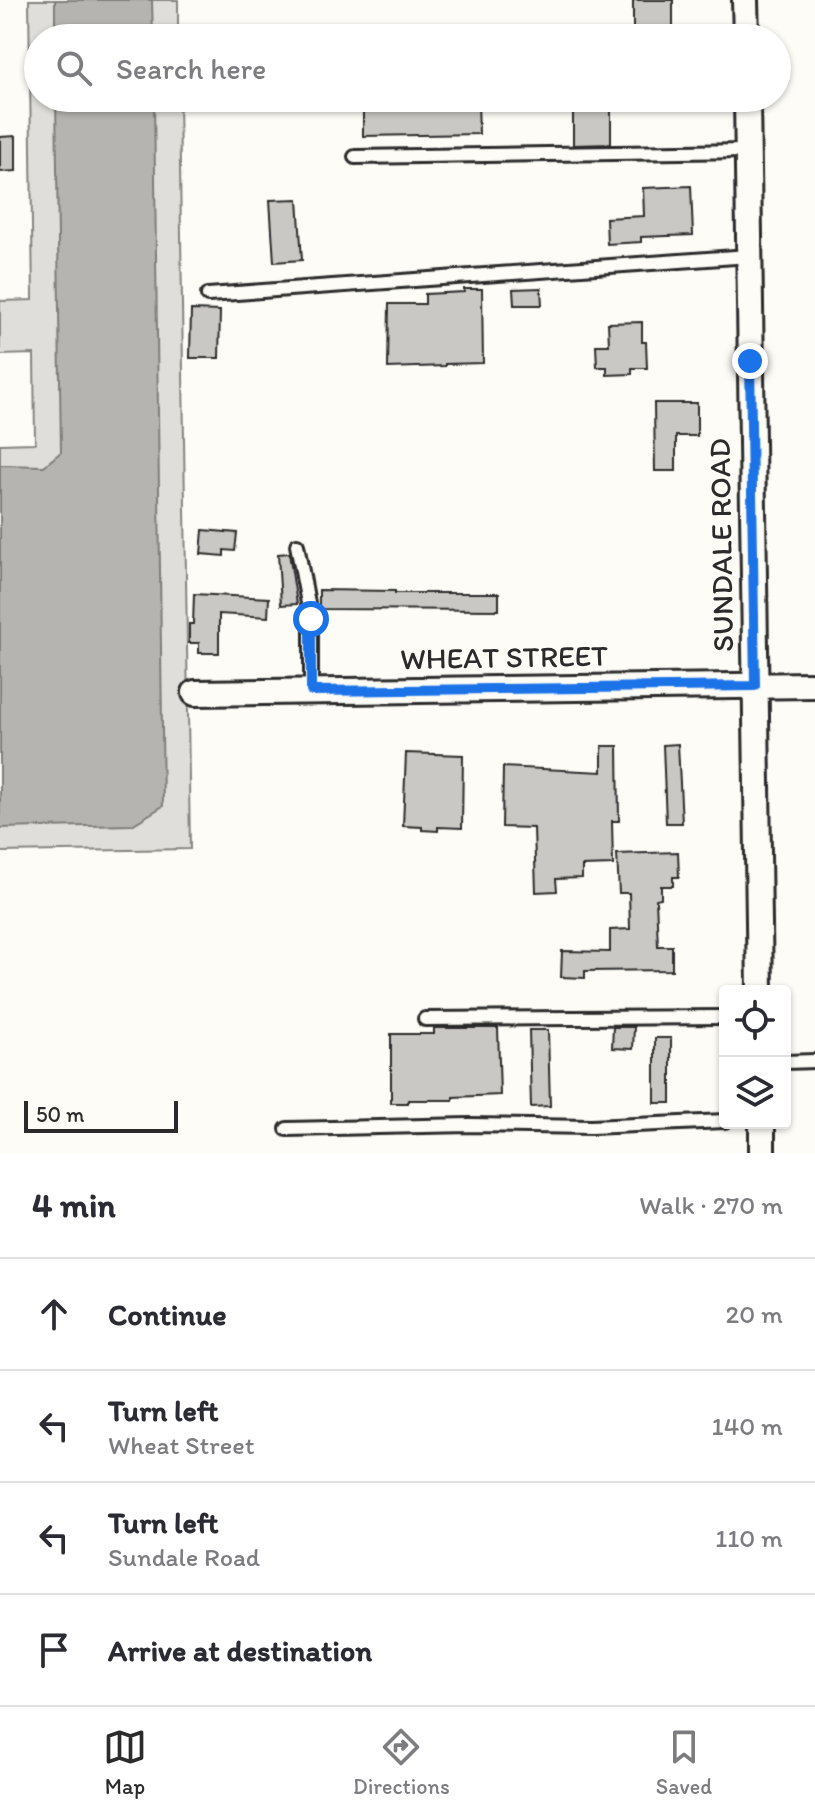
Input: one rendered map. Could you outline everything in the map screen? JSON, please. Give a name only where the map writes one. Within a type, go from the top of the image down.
[{"type":"street","points":[[745,0],[746,24]]},
{"type":"street","name":"SUNDALE ROAD","points":[[747,112],[760,985]]},
{"type":"street","name":"WHEAT STREET","points":[[195,693],[815,685]]},
{"type":"street","points":[[762,1129],[762,1153]]},
{"type":"lane","points":[[355,157],[747,151]]},
{"type":"lane","points":[[208,295],[749,256]]},
{"type":"lane","points":[[297,545],[311,619],[311,691]]},
{"type":"lane","points":[[425,1019],[719,1017]]},
{"type":"lane","points":[[791,1062],[815,1061]]},
{"type":"lane","points":[[287,1129],[470,1125],[591,1127],[719,1121]]},
{"type":"shaded area","points":[[29,0],[178,0],[178,24],[29,24]]},
{"type":"shaded area","points":[[55,0],[152,0],[153,24],[55,24]]},
{"type":"shaded area","points":[[30,112],[179,112],[190,849],[0,852],[0,444],[35,443],[34,354],[0,355],[0,301],[33,300]]},
{"type":"shaded area","points":[[56,112],[154,112],[163,806],[132,825],[0,828],[0,465],[44,466],[61,452]]},
{"type":"building","points":[[633,0],[673,0],[673,24],[633,24]]},
{"type":"building","points":[[363,112],[478,112],[479,134],[363,136]]},
{"type":"building","points":[[573,112],[611,112],[611,144],[573,145]]},
{"type":"building","points":[[16,136],[16,171],[0,172],[0,137]]},
{"type":"building","points":[[691,186],[693,235],[641,237],[641,242],[607,244],[606,218],[644,216],[643,188]]},
{"type":"building","points":[[298,199],[302,260],[274,262],[270,200]]},
{"type":"building","points":[[541,288],[542,305],[514,305],[513,289]]},
{"type":"building","points":[[464,289],[482,289],[483,363],[388,368],[389,304],[425,304],[425,294],[464,292]]},
{"type":"building","points":[[191,310],[220,311],[219,358],[190,358]]},
{"type":"building","points":[[642,322],[647,368],[632,368],[632,374],[607,375],[607,367],[597,367],[596,345],[609,345],[608,323]]},
{"type":"building","points":[[654,403],[697,403],[697,436],[676,436],[676,471],[655,471]]},
{"type":"building","points":[[203,530],[237,533],[235,551],[224,550],[224,556],[201,554]]},
{"type":"building","points":[[289,553],[297,604],[281,605],[278,554]]},
{"type":"building","points":[[319,590],[499,593],[499,610],[319,609]]},
{"type":"building","points":[[194,594],[269,598],[268,617],[219,614],[219,653],[199,653],[199,643],[189,643]]},
{"type":"building","points":[[678,744],[682,823],[666,823],[663,745]]},
{"type":"building","points":[[602,746],[618,746],[619,821],[612,821],[613,865],[582,866],[582,878],[556,879],[557,891],[536,892],[534,828],[502,827],[503,767],[602,772]]},
{"type":"building","points":[[406,753],[463,755],[462,828],[438,827],[438,831],[403,826]]},
{"type":"building","points":[[678,852],[679,877],[673,877],[673,886],[661,886],[661,898],[656,899],[658,946],[672,946],[672,970],[585,971],[585,978],[561,977],[562,951],[610,952],[610,930],[630,929],[629,893],[619,893],[617,854]]},
{"type":"building","points":[[613,1027],[634,1027],[633,1049],[612,1048]]},
{"type":"building","points":[[434,1028],[498,1028],[500,1095],[391,1103],[391,1034],[434,1034]]},
{"type":"building","points":[[529,1030],[548,1030],[550,1106],[531,1107]]},
{"type":"building","points":[[655,1038],[671,1038],[671,1103],[655,1103]]},
{"type":"route","points":[[311,619],[311,691],[755,686],[750,361]]}]
